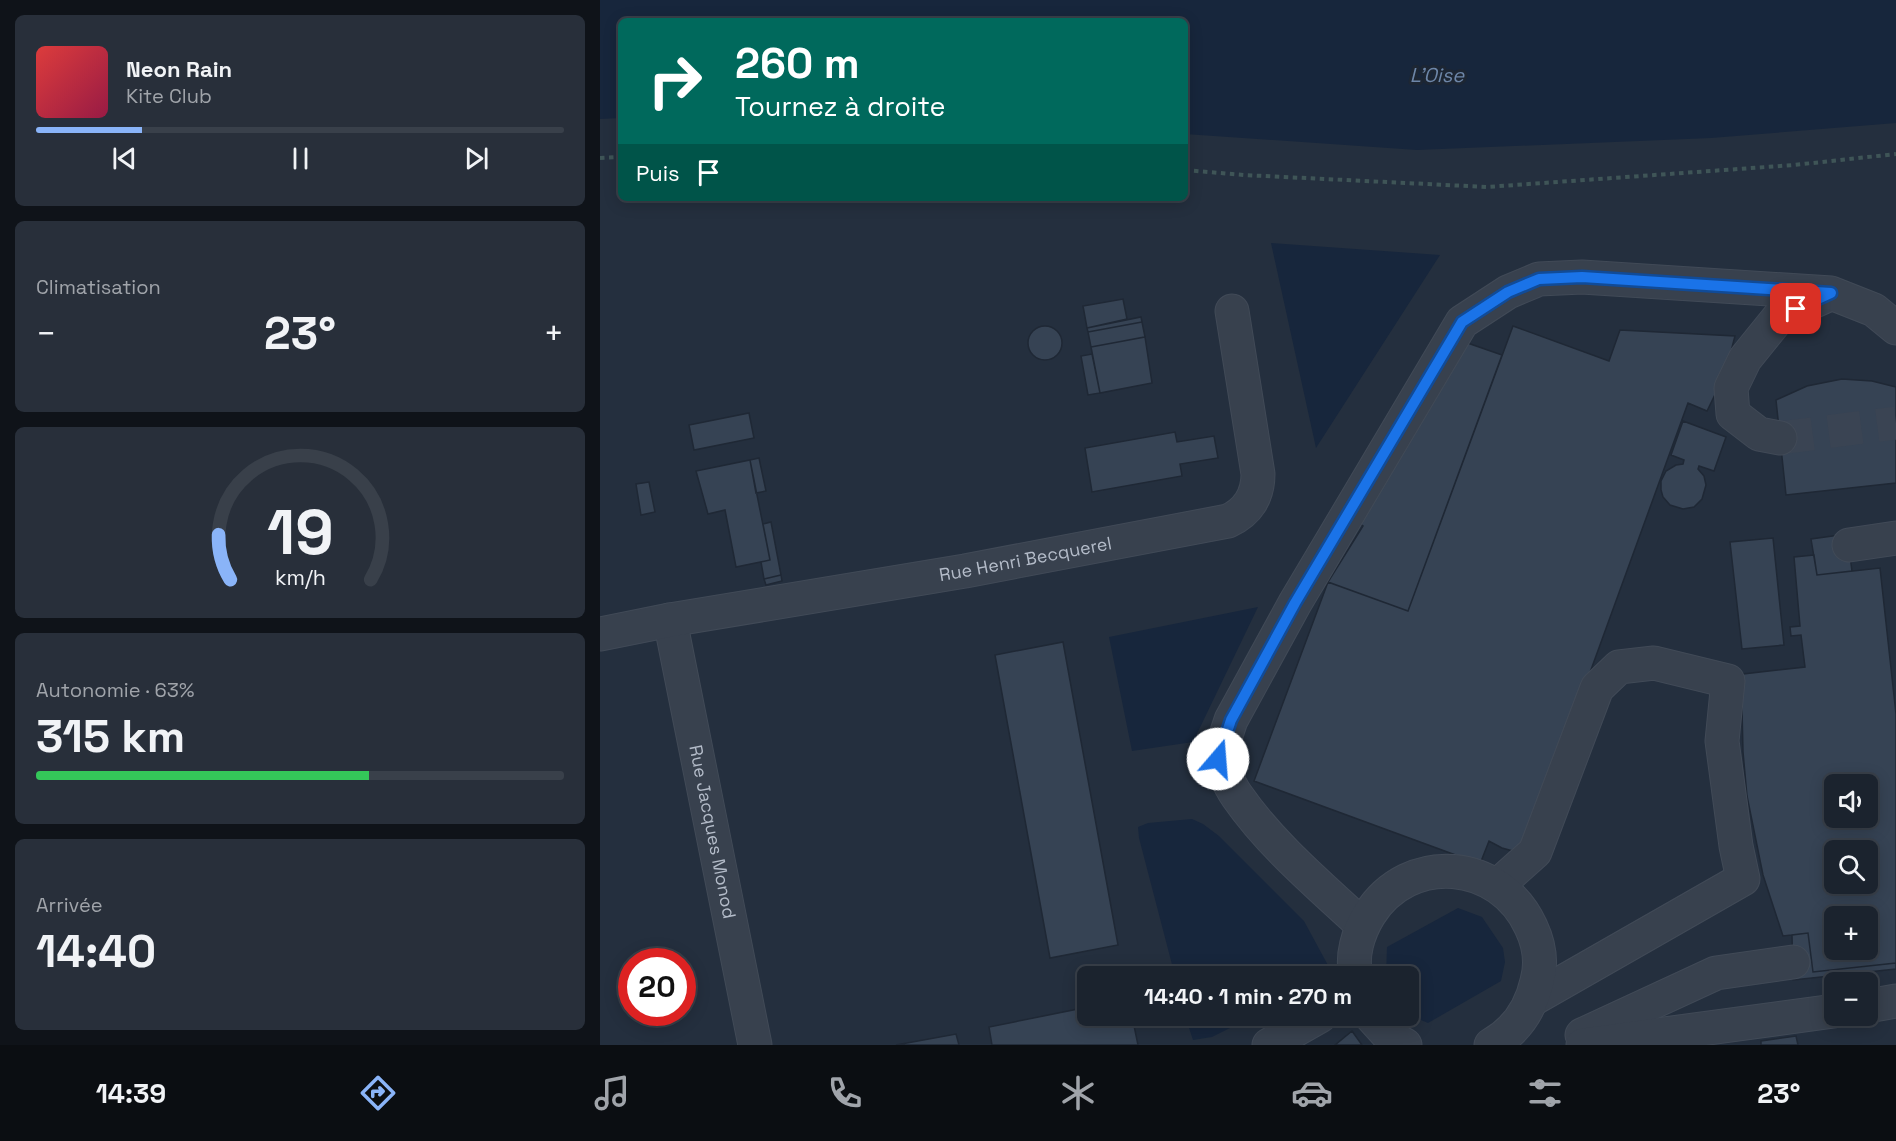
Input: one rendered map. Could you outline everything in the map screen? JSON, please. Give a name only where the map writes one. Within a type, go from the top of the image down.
[{"type":"street","points":[[1362,926],[1285,852],[1256,820],[1236,795],[1218,759],[1231,720],[1289,613],[1462,322],[1508,292],[1539,279],[1582,277],[1831,293],[1874,310],[1896,328]]},
{"type":"street","points":[[1780,438],[1759,434],[1733,414],[1731,388],[1745,359],[1779,317],[1831,293]]},
{"type":"street","name":"Rue Henri Becquerel","points":[[600,634],[670,620],[965,571],[1235,518],[1248,507],[1253,498],[1258,474],[1232,311]]},
{"type":"street","points":[[1849,545],[1896,538]]},
{"type":"street","name":"Rue Jacques Monod","points":[[670,620],[755,1045]]},
{"type":"street","points":[[1497,886],[1535,852],[1597,688],[1619,667],[1654,663],[1728,681],[1722,741],[1743,879],[1533,999]]},
{"type":"street","points":[[1356,966],[1356,948],[1362,926],[1377,902],[1398,885],[1422,874],[1450,870],[1477,875],[1497,886],[1504,890],[1524,912],[1537,939],[1540,970],[1533,999],[1517,1025],[1497,1045]]},
{"type":"street","points":[[1561,1045],[1716,973],[1793,962]]},
{"type":"street","points":[[1878,1005],[1896,1002]]},
{"type":"street","points":[[1582,1045],[1824,1012]]},
{"type":"street","points":[[1269,1045],[1302,1026]]},
{"type":"street","points":[[1380,1026],[1390,1037],[1405,1045]]},
{"type":"path","points":[[1188,170],[1244,176],[1487,187],[1794,165],[1896,154]]},
{"type":"path","points":[[600,158],[618,157]]},
{"type":"water","name":"L’Oise","points":[[600,0],[1896,0],[1896,123],[1711,138],[1417,150],[1188,134],[1188,18],[618,18],[618,118],[600,119]]},
{"type":"water","points":[[1271,243],[1440,255],[1316,448]]},
{"type":"water","points":[[1258,607],[1193,742],[1132,751],[1109,637]]},
{"type":"water","points":[[1192,819],[1219,836],[1304,921],[1328,966],[1172,966],[1139,838],[1138,827],[1148,823]]},
{"type":"water","points":[[1458,908],[1482,917],[1503,948],[1505,962],[1501,981],[1428,1023],[1419,1019],[1419,966],[1386,966],[1387,947]]},
{"type":"water","points":[[1188,1026],[1234,1026],[1212,1037],[1193,1040]]},
{"type":"building","points":[[1123,299],[1127,319],[1087,328],[1083,306]]},
{"type":"building","points":[[1141,317],[1142,322],[1088,332],[1087,328]]},
{"type":"building","points":[[1142,322],[1145,337],[1091,347],[1088,332]]},
{"type":"building","points":[[1045,326],[1057,331],[1062,343],[1057,355],[1045,360],[1033,355],[1028,343],[1033,331]]},
{"type":"building","points":[[1513,326],[1609,361],[1620,330],[1735,336],[1725,374],[1707,411],[1688,403],[1524,854],[1502,848],[1489,841],[1480,864],[1254,781],[1328,582],[1408,611]]},
{"type":"building","points":[[1145,337],[1152,383],[1100,393],[1091,347]]},
{"type":"building","points":[[1456,339],[1502,355],[1408,611],[1328,582],[1363,526],[1349,517]]},
{"type":"building","points":[[1092,354],[1100,393],[1088,395],[1081,356]]},
{"type":"building","points":[[1842,379],[1872,381],[1896,387],[1896,483],[1786,495],[1776,400],[1807,386]]},
{"type":"building","points":[[749,413],[754,438],[694,450],[689,425]]},
{"type":"building","points":[[1683,421],[1726,437],[1714,471],[1699,466],[1698,469],[1704,476],[1706,485],[1702,499],[1694,507],[1683,509],[1670,505],[1663,497],[1661,481],[1666,471],[1683,464],[1684,460],[1671,455]]},
{"type":"building","points":[[1175,432],[1177,442],[1214,436],[1218,458],[1180,464],[1182,476],[1092,492],[1085,448]]},
{"type":"building","points":[[759,458],[766,491],[756,493],[750,460]]},
{"type":"building","points":[[750,460],[770,560],[736,567],[725,510],[708,514],[696,471]]},
{"type":"building","points":[[649,482],[655,512],[641,515],[636,484]]},
{"type":"building","points":[[771,522],[781,575],[764,579],[761,562],[770,560],[763,524]]},
{"type":"building","points":[[1847,534],[1852,571],[1817,575],[1811,539]]},
{"type":"building","points":[[1773,538],[1784,645],[1742,649],[1730,542]]},
{"type":"building","points":[[1814,555],[1817,575],[1880,568],[1896,714],[1896,963],[1813,972],[1808,933],[1783,936],[1763,875],[1747,796],[1743,752],[1743,674],[1805,667],[1801,635],[1791,636],[1790,627],[1800,626],[1794,557]]},
{"type":"building","points":[[781,575],[782,581],[766,585],[764,579]]},
{"type":"building","points":[[1063,642],[1118,945],[1050,958],[995,655]]},
{"type":"building","points":[[1808,933],[1813,972],[1896,963],[1896,969],[1868,972],[1824,972],[1824,977],[1793,980],[1792,935]]},
{"type":"building","points":[[1077,1009],[1077,1026],[1134,1026],[1138,1045],[992,1045],[989,1027]]},
{"type":"building","points":[[1352,1031],[1362,1045],[1335,1045]]},
{"type":"building","points":[[956,1034],[959,1045],[896,1045]]},
{"type":"building","points":[[1796,1036],[1798,1045],[1761,1045],[1761,1041]]},
{"type":"tunnel","points":[[1780,438],[1896,423]]},
{"type":"route","points":[[1218,759],[1231,720],[1295,603],[1462,322],[1508,292],[1539,279],[1582,277],[1831,293],[1796,309]]}]
